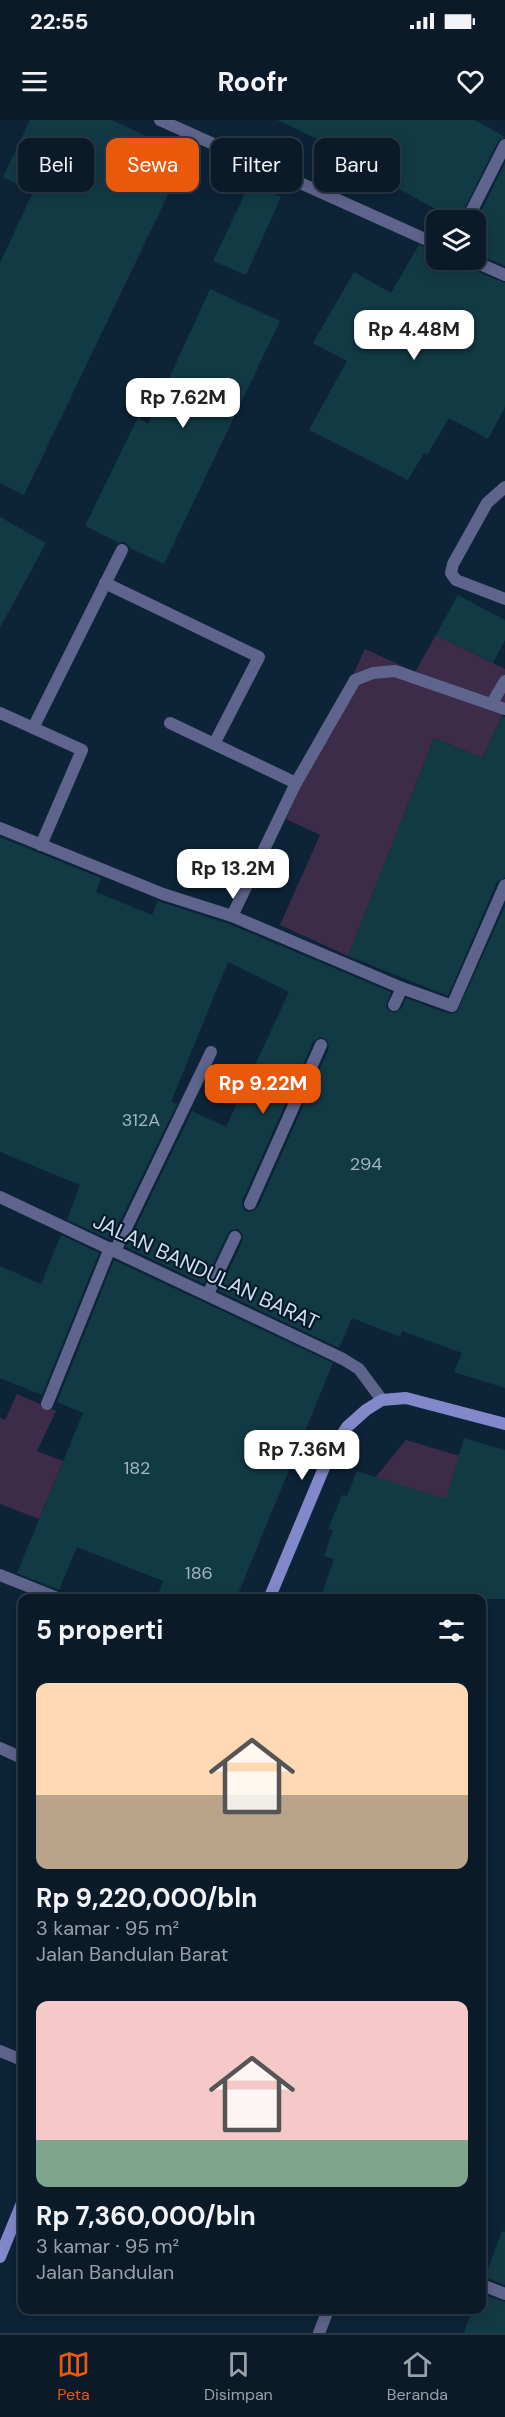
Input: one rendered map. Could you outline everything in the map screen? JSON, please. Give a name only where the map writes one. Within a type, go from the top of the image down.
[{"type":"main road","points":[[271,1594],[331,1451],[347,1427],[366,1410],[382,1400],[405,1398],[429,1402],[505,1424]]},
{"type":"main road","points":[[0,2258],[18,2213]]},
{"type":"street","points":[[160,120],[426,240]]},
{"type":"street","points":[[472,210],[505,145]]},
{"type":"street","points":[[486,267],[505,275]]},
{"type":"street","points":[[505,488],[487,503],[453,564],[451,573],[456,580],[505,599]]},
{"type":"street","points":[[33,728],[122,550]]},
{"type":"street","points":[[105,584],[259,657],[214,744]]},
{"type":"street","points":[[232,916],[296,783],[355,680],[373,673],[395,671],[505,709]]},
{"type":"street","points":[[492,703],[505,681]]},
{"type":"street","points":[[0,713],[82,750],[40,845]]},
{"type":"street","points":[[170,723],[296,783]]},
{"type":"street","points":[[0,828],[163,894],[232,916],[402,988],[452,1006],[505,885]]},
{"type":"street","points":[[394,1005],[402,988]]},
{"type":"street","points":[[250,1204],[321,1045]]},
{"type":"street","points":[[47,1404],[112,1250],[211,1052]]},
{"type":"street","name":"JALAN BANDULAN BARAT","points":[[0,1197],[344,1359],[358,1370],[382,1400]]},
{"type":"street","points":[[208,1294],[235,1237]]},
{"type":"street","points":[[0,1575],[48,1594]]},
{"type":"street","points":[[0,1748],[18,1756]]},
{"type":"street","points":[[0,2051],[18,2058]]},
{"type":"street","points":[[486,2287],[505,2294]]},
{"type":"street","points":[[320,2333],[327,2314]]},
{"type":"shaded area","points":[[436,635],[505,669],[505,710],[482,758],[434,738],[348,956],[280,925],[320,835],[286,819],[365,649],[415,672]]},
{"type":"shaded area","points":[[17,1394],[56,1411],[37,1451],[63,1461],[39,1519],[0,1504],[0,1418],[5,1420]]},
{"type":"shaded area","points":[[406,1440],[470,1459],[456,1502],[375,1478]]},
{"type":"building","points":[[30,120],[112,120],[151,138],[106,138],[106,192],[169,192],[24,495],[0,483],[0,263],[33,192],[94,192],[94,138],[21,138]]},
{"type":"building","points":[[277,120],[475,120],[505,137],[498,141],[464,210],[437,210],[400,190],[403,180],[400,179],[400,138],[315,138]]},
{"type":"building","points":[[18,145],[18,184],[3,177]]},
{"type":"building","points":[[505,163],[505,266],[486,257],[486,210],[482,210]]},
{"type":"building","points":[[246,192],[270,192],[281,197],[246,275],[213,261]]},
{"type":"building","points":[[419,245],[426,248],[426,270],[473,270],[505,283],[505,407],[488,439],[449,418],[427,455],[424,453],[408,480],[309,430],[347,361],[313,343],[354,272],[391,293]]},
{"type":"building","points":[[210,289],[280,321],[164,564],[130,548],[125,542],[119,543],[85,526],[138,417],[148,424]]},
{"type":"building","points":[[0,517],[46,543],[0,628]]},
{"type":"building","points":[[458,595],[505,620],[505,640],[493,663],[436,635]]},
{"type":"building","points":[[502,717],[505,717],[505,877],[497,882],[448,996],[348,956],[434,738],[482,758]]},
{"type":"building","points":[[0,837],[101,878],[96,892],[152,915],[158,901],[229,924],[391,992],[386,1006],[394,1013],[401,1009],[406,998],[449,1014],[457,1012],[505,906],[505,1388],[454,1372],[462,1353],[402,1331],[400,1337],[352,1318],[339,1348],[219,1291],[243,1240],[242,1233],[238,1229],[228,1233],[204,1284],[126,1247],[192,1111],[226,1127],[289,992],[228,962],[171,1102],[177,1104],[111,1240],[67,1220],[80,1185],[0,1152]],"holes":[[[320,1037],[327,1040],[329,1048],[258,1207],[254,1211],[247,1212],[243,1208],[242,1201],[313,1042]]]},
{"type":"building","points":[[61,1235],[99,1253],[42,1395],[0,1378],[0,1266],[41,1284]]},
{"type":"building","points":[[114,1260],[333,1363],[238,1594],[158,1594],[163,1581],[77,1547],[59,1590],[17,1573],[83,1413],[57,1402]]},
{"type":"building","points":[[464,1438],[505,1450],[505,1599],[486,1599],[486,1594],[322,1594],[334,1559],[324,1556],[333,1530],[328,1529],[342,1495],[347,1496],[357,1471],[446,1499]]},
{"type":"building","points":[[502,2231],[505,2232],[505,2285],[486,2277]]},
{"type":"building","points":[[486,2295],[505,2302],[505,2333],[464,2333],[471,2314],[486,2314]]}]
